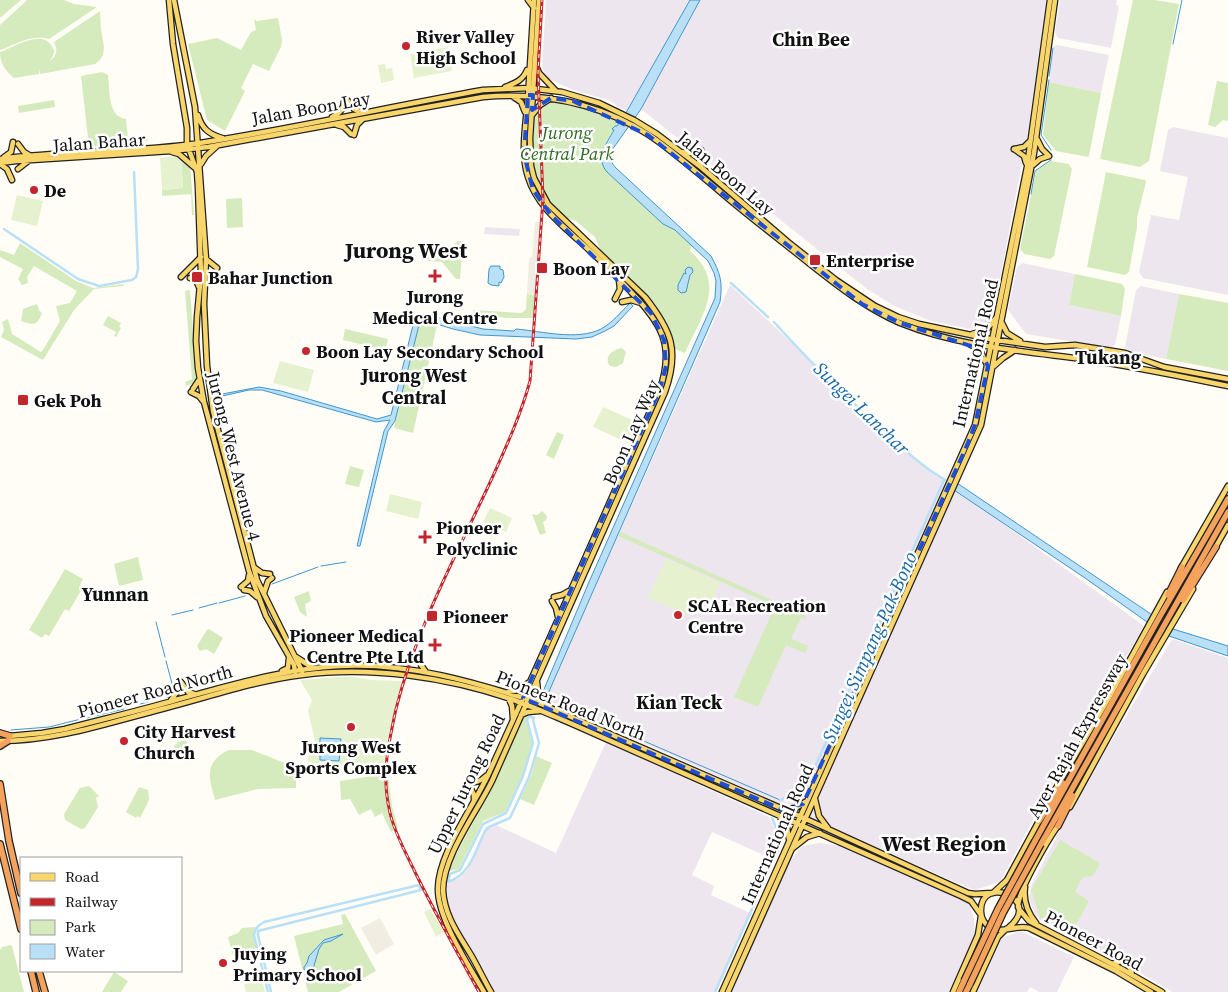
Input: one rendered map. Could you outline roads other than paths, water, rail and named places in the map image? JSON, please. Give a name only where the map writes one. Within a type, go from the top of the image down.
[{"type":"highway","name":"Ayer Rajah Expressway","points":[[1038,843],[1083,755],[1228,499]]},
{"type":"highway","name":"Ayer Rajah Expressway","points":[[959,992],[967,982],[998,910],[1078,780],[1228,512]]},
{"type":"highway","points":[[1168,619],[1176,611],[1216,547]]},
{"type":"highway","points":[[1159,618],[1160,612],[1182,567]]},
{"type":"highway","points":[[0,734],[9,738],[0,746]]},
{"type":"highway","points":[[1039,821],[1072,768],[1083,755]]},
{"type":"highway","points":[[1058,826],[1078,786],[1078,780]]},
{"type":"highway","points":[[0,784],[8,840]]},
{"type":"highway","points":[[0,807],[20,890]]},
{"type":"highway","points":[[0,844],[20,925]]},
{"type":"highway","points":[[31,972],[36,992]]},
{"type":"highway","points":[[40,972],[45,992]]},
{"type":"highway","name":"Ayer Rajah Expressway","points":[[966,992],[967,982]]},
{"type":"main road","name":"Jurong West Avenue 4","points":[[169,0],[173,44],[187,128],[188,146],[198,168],[206,259],[204,304],[213,411],[258,580],[302,672]]},
{"type":"main road","points":[[174,0],[195,107],[202,126],[211,134],[222,138]]},
{"type":"main road","points":[[528,0],[534,8]]},
{"type":"main road","name":"Boon Lay Way","points":[[524,701],[529,682],[664,376],[666,359],[664,340],[660,327],[619,279],[557,221],[538,200],[528,179],[525,167],[524,140],[531,95],[530,64],[534,0]]},
{"type":"main road","name":"Boon Lay Way","points":[[531,88],[536,65],[540,0]]},
{"type":"main road","name":"International Road","points":[[1034,139],[1050,0]]},
{"type":"main road","name":"International Road","points":[[995,340],[1001,322],[1034,139],[1055,0]]},
{"type":"main road","points":[[499,89],[517,83],[522,79],[530,64]]},
{"type":"main road","points":[[536,65],[539,73],[556,91]]},
{"type":"main road","name":"Jalan Boon Lay","points":[[188,146],[221,144],[334,124],[468,93],[499,89],[531,88],[556,91],[599,103],[634,120],[702,168],[788,242],[854,293],[898,317],[920,324],[995,340],[1044,347],[1074,345],[1125,353],[1164,367],[1228,379]]},
{"type":"main road","points":[[510,95],[521,102],[529,116],[540,105],[551,98]]},
{"type":"main road","name":"Jalan Boon Lay","points":[[198,145],[222,138],[329,119],[363,116],[473,98],[531,95],[580,104],[630,124],[649,135],[838,287],[862,304],[900,322],[936,335],[960,341],[1126,366],[1228,386]]},
{"type":"main road","points":[[329,119],[340,112],[346,101],[363,116],[352,135],[344,128],[334,124]]},
{"type":"main road","name":"Jurong West Avenue 4","points":[[195,107],[201,257],[196,333],[204,402],[249,571],[266,616],[290,658],[296,673]]},
{"type":"main road","name":"Boon Lay Way","points":[[524,701],[537,681],[665,392],[672,365],[670,338],[664,322],[645,297],[548,204],[538,188],[531,166],[529,116]]},
{"type":"main road","points":[[164,147],[182,140],[187,128]]},
{"type":"main road","points":[[1034,139],[1049,156],[1040,159],[1029,167],[1024,156],[1014,148],[1024,147],[1034,139]]},
{"type":"main road","points":[[0,159],[11,152],[16,143],[29,155]]},
{"type":"main road","points":[[171,151],[179,154],[198,168],[206,156],[221,144]]},
{"type":"main road","name":"Jalan Bahar","points":[[0,164],[188,146]]},
{"type":"main road","name":"Jalan Bahar","points":[[0,159],[29,155],[68,156],[171,151],[188,146]]},
{"type":"main road","points":[[676,156],[678,150],[690,153],[701,150],[698,159],[702,168]]},
{"type":"main road","points":[[18,169],[26,162],[36,160]]},
{"type":"main road","points":[[0,164],[7,169],[12,180]]},
{"type":"main road","name":"International Road","points":[[722,992],[948,492],[981,425],[992,370],[998,312],[1029,167]]},
{"type":"main road","points":[[181,277],[201,257]]},
{"type":"main road","points":[[206,259],[217,268]]},
{"type":"main road","points":[[190,278],[197,282],[200,290]]},
{"type":"main road","points":[[615,299],[620,288],[619,279]]},
{"type":"main road","points":[[622,302],[631,300],[642,304]]},
{"type":"main road","points":[[969,335],[986,330],[992,324],[998,312]]},
{"type":"main road","points":[[1001,322],[1004,330],[1010,336],[1030,344]]},
{"type":"main road","points":[[960,341],[980,350],[988,366]]},
{"type":"main road","name":"International Road","points":[[954,479],[975,425],[994,346]]},
{"type":"main road","points":[[992,370],[999,361],[1016,350]]},
{"type":"main road","points":[[200,378],[192,391],[204,402]]},
{"type":"main road","points":[[953,992],[978,935],[983,902],[1006,880],[1049,800],[1107,703],[1147,632],[1173,580],[1228,486]]},
{"type":"main road","name":"International Road","points":[[728,992],[803,826],[948,492]]},
{"type":"main road","points":[[972,992],[998,937],[1016,920],[1020,896],[1026,883],[1069,810],[1126,704],[1180,612],[1228,524]]},
{"type":"main road","points":[[254,567],[258,571],[271,576],[264,593]]},
{"type":"main road","points":[[249,571],[249,580],[242,588],[253,593],[259,600]]},
{"type":"main road","points":[[558,619],[553,599],[571,590]]},
{"type":"main road","points":[[295,656],[314,668]]},
{"type":"main road","points":[[419,656],[420,665],[426,672]]},
{"type":"main road","points":[[278,673],[288,668],[290,658]]},
{"type":"main road","name":"Pioneer Road North","points":[[302,672],[314,668],[339,666],[363,666],[426,672],[507,692],[541,711],[629,748],[961,896],[971,901],[981,915]]},
{"type":"main road","name":"Pioneer Road North","points":[[9,738],[29,741],[64,735],[302,672],[349,671],[383,673],[435,680],[509,699],[539,703],[806,819],[968,893],[993,893]]},
{"type":"main road","name":"Pioneer Road North","points":[[0,741],[66,729],[278,673],[296,673]]},
{"type":"main road","points":[[537,681],[539,703]]},
{"type":"main road","points":[[507,692],[519,690],[529,682]]},
{"type":"main road","points":[[165,703],[176,696],[179,683],[188,692],[198,694]]},
{"type":"main road","points":[[509,699],[512,706],[513,720]]},
{"type":"main road","name":"Upper Jurong Road","points":[[491,992],[451,921],[445,906],[443,890],[445,874],[452,856],[477,809],[521,715],[524,701]]},
{"type":"main road","name":"Upper Jurong Road","points":[[484,992],[446,923],[440,906],[438,890],[439,873],[445,855],[472,806],[524,701]]},
{"type":"main road","points":[[521,715],[528,712],[541,711]]},
{"type":"main road","points":[[477,809],[472,806],[473,792],[466,784],[479,781],[488,774]]},
{"type":"main road","points":[[815,797],[819,816],[830,830]]},
{"type":"main road","points":[[781,808],[796,808],[808,799]]},
{"type":"main road","points":[[778,815],[789,833],[785,850]]},
{"type":"main road","points":[[792,850],[807,837],[820,833]]},
{"type":"main road","points":[[1026,883],[1024,898],[1031,917],[1038,926]]},
{"type":"main road","points":[[993,893],[1009,894],[1015,900],[1018,908]]},
{"type":"main road","name":"Pioneer Road","points":[[1018,908],[1028,921],[1162,992]]},
{"type":"main road","points":[[981,915],[991,928],[999,930],[1008,928]]},
{"type":"main road","name":"Pioneer Road","points":[[1008,928],[1022,926],[1029,928],[1120,973],[1151,992]]},
{"type":"main road","points":[[1112,964],[1128,959],[1132,975]]},
{"type":"water","points":[[690,0],[700,0],[641,109],[612,150],[611,157],[616,168],[711,256],[720,278],[720,302],[547,696],[542,694],[589,582],[715,298],[716,281],[708,261],[675,230],[663,224],[607,172],[602,162],[603,151],[614,130],[612,129],[617,126],[627,111]]},
{"type":"water","points":[[491,266],[500,266],[500,269],[503,270],[504,277],[501,283],[499,282],[499,286],[488,283]]},
{"type":"water","points":[[688,267],[692,268],[693,272],[690,275],[686,292],[681,293],[678,290],[678,285],[684,273],[686,274],[685,270]]},
{"type":"water","points":[[630,303],[633,306],[614,326],[592,337],[576,339],[480,335],[427,321],[419,325],[395,421],[388,431],[360,546],[357,546],[384,431],[390,420],[376,422],[262,390],[249,390],[218,397],[217,395],[259,387],[281,391],[377,419],[391,415],[413,325],[417,318],[424,314],[483,329],[514,331],[516,329],[570,335],[591,333],[605,327]]},
{"type":"water","points":[[957,483],[1173,629],[1228,646],[1228,656],[1169,636],[1147,622],[954,490]]},
{"type":"water","points":[[320,738],[341,739],[340,748],[320,747]]},
{"type":"water","points":[[320,751],[340,752],[339,761],[320,760]]},
{"type":"water","points":[[343,934],[323,943],[319,949],[313,969],[304,970],[309,956],[324,940]]},
{"type":"waterway","points":[[1173,44],[1182,0]]},
{"type":"waterway","points":[[1049,76],[1053,48]]},
{"type":"waterway","points":[[1049,80],[1041,135],[1051,150]]},
{"type":"waterway","points":[[1031,194],[1035,171],[1051,160]]},
{"type":"waterway","points":[[4,229],[78,279],[99,286],[132,280],[136,277],[138,269],[134,172]]},
{"type":"waterway","name":"Sungei Lanchar","points":[[731,283],[768,317]]},
{"type":"waterway","name":"Sungei Lanchar","points":[[774,322],[813,364],[869,417],[914,458],[949,482]]},
{"type":"waterway","name":"Sungei Simpang Pak Bono","points":[[780,800],[804,791],[944,480]]},
{"type":"waterway","points":[[321,566],[346,562]]},
{"type":"waterway","points":[[272,584],[318,567]]},
{"type":"waterway","points":[[219,603],[245,596]]},
{"type":"waterway","points":[[199,608],[217,603]]},
{"type":"waterway","points":[[172,615],[193,610]]},
{"type":"waterway","points":[[156,622],[165,657]]},
{"type":"waterway","points":[[166,661],[174,691]]},
{"type":"waterway","points":[[140,704],[148,702]]},
{"type":"waterway","points":[[87,718],[124,709]]},
{"type":"waterway","points":[[529,716],[534,718],[539,743],[529,777],[510,818],[489,827],[485,831],[467,868],[456,879],[448,882],[450,874],[460,870],[483,824],[506,813],[523,776],[533,743],[527,720],[529,716]]},
{"type":"waterway","points":[[11,730],[49,727],[81,719]]},
{"type":"waterway","points":[[637,738],[780,800]]},
{"type":"waterway","name":"Sungei Simpang Pak Bono","points":[[715,992],[782,842],[772,818]]},
{"type":"waterway","points":[[268,992],[254,935],[256,929],[262,923],[419,885],[421,890],[258,931],[271,992]]},
{"type":"railway","points":[[479,992],[404,851],[390,813],[387,799],[386,773],[390,736],[396,709],[415,649],[439,591],[493,476],[530,381],[543,199],[538,73],[542,0]]},
{"type":"place","name":"River Valley High School","points":[[406,46]]},
{"type":"place","name":"De","points":[[34,190]]},
{"type":"place","name":"Enterprise","points":[[815,260]]},
{"type":"place","name":"Boon Lay","points":[[542,268]]},
{"type":"place","name":"Jurong Medical Centre","points":[[435,276]]},
{"type":"place","name":"Bahar Junction","points":[[197,277]]},
{"type":"place","name":"Boon Lay Secondary School","points":[[306,351]]},
{"type":"place","name":"Gek Poh","points":[[23,400]]},
{"type":"place","name":"Pioneer Polyclinic","points":[[425,537]]},
{"type":"place","name":"SCAL Recreation Centre","points":[[678,615]]},
{"type":"place","name":"Pioneer","points":[[432,616]]},
{"type":"place","name":"Pioneer Medical Centre Pte Ltd","points":[[435,645]]},
{"type":"place","name":"Jurong West Sports Complex","points":[[351,727]]},
{"type":"place","name":"City Harvest Church","points":[[124,741]]},
{"type":"place","name":"Juying Primary School","points":[[223,963]]},
{"type":"district","name":"Chin Bee","points":[[811,39]]},
{"type":"district","name":"Jurong West","points":[[406,250]]},
{"type":"district","name":"Tukang","points":[[1108,357]]},
{"type":"district","name":"Jurong West Central","points":[[414,386]]},
{"type":"district","name":"Yunnan","points":[[115,594]]},
{"type":"district","name":"Kian Teck","points":[[679,702]]},
{"type":"district","name":"West Region","points":[[944,843]]},
{"type":"park label","name":"Jurong Central Park","points":[[567,142]]}]
